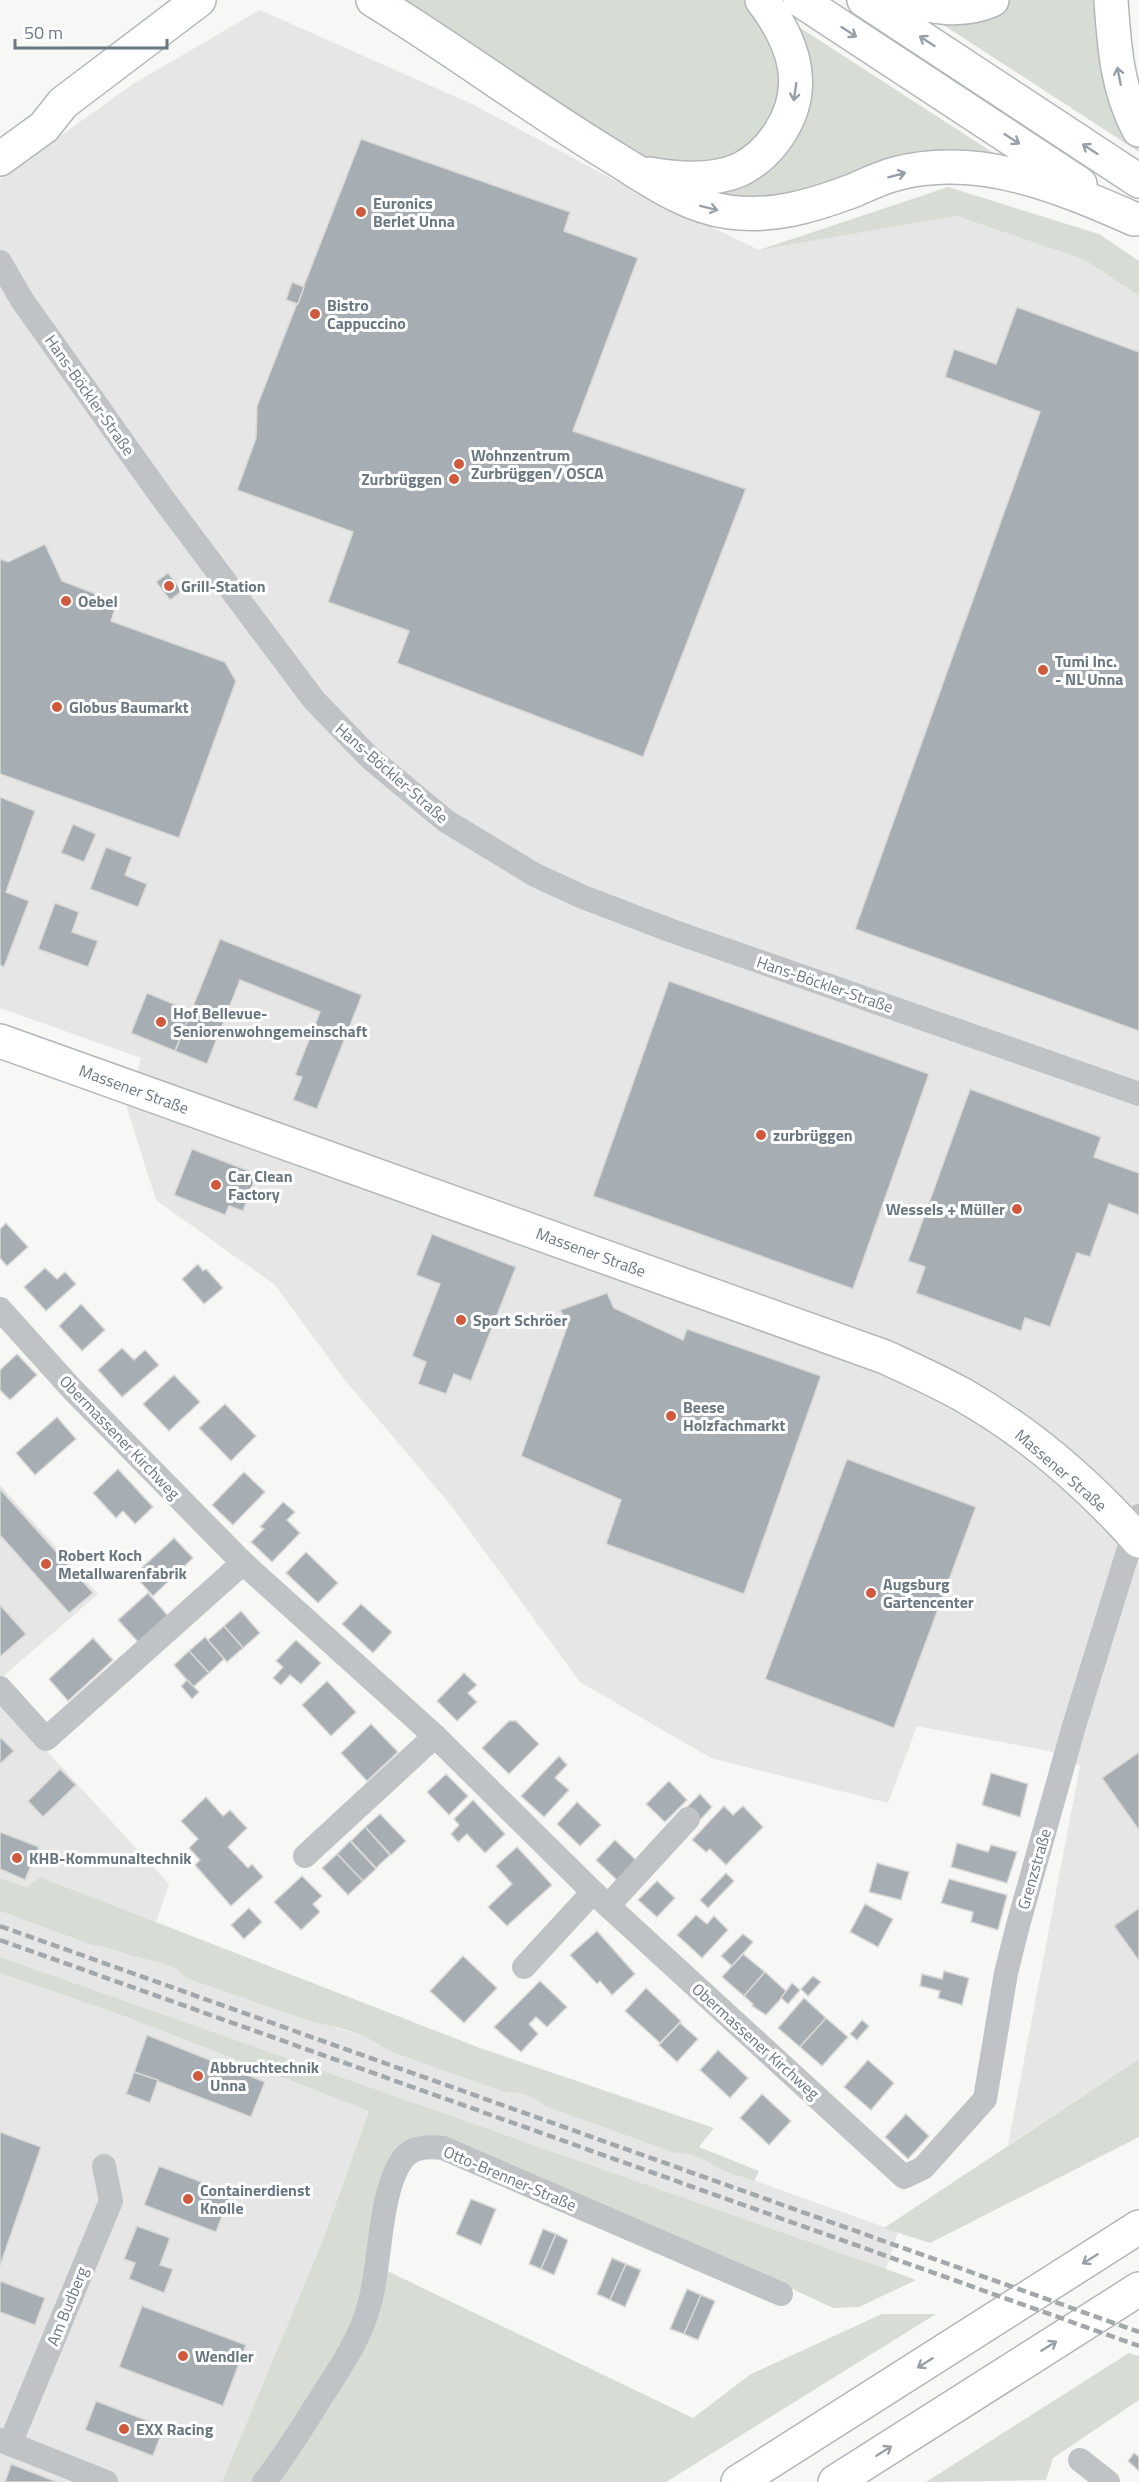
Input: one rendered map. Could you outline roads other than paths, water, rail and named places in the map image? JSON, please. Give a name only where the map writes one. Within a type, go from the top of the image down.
[{"type":"main road","points":[[0,159],[44,127],[63,103],[199,0]]},
{"type":"main road","points":[[638,172],[674,178],[710,177],[738,170],[759,158],[774,141],[787,122],[796,93],[796,69],[788,41],[762,0]]},
{"type":"main road","points":[[800,0],[1136,221]]},
{"type":"main road","points":[[864,0],[1139,181]]},
{"type":"main road","points":[[900,0],[942,8],[971,7],[992,0]]},
{"type":"main road","points":[[1111,0],[1118,74],[1125,102],[1139,130]]},
{"type":"main road","points":[[381,3],[551,118],[677,195],[704,207],[760,214],[796,209],[894,175],[962,166],[997,170],[1057,188],[1136,221]]},
{"type":"main road","points":[[0,138],[33,115],[63,103]]},
{"type":"main road","name":"Massener Straße","points":[[0,1041],[885,1357],[964,1395],[1002,1420],[1047,1453],[1137,1530]]},
{"type":"main road","points":[[738,2482],[1139,2228]]},
{"type":"main road","points":[[835,2482],[1139,2289]]},
{"type":"street","name":"Hans-Böckler-Straße","points":[[0,262],[22,300],[161,496],[314,700],[370,758],[446,821],[535,875],[583,897],[672,931],[1139,1094]]},
{"type":"street","name":"Hans-Böckler-Straße","points":[[0,279],[22,300]]},
{"type":"street","name":"Obermassener Kirchweg","points":[[0,1310],[65,1381],[243,1563],[435,1736],[601,1899],[904,2177]]},
{"type":"street","name":"Grenzstraße","points":[[904,2177],[923,2168],[985,2099],[1006,1973],[1018,1925],[1074,1726],[1137,1530]]},
{"type":"street","points":[[0,1688],[46,1739],[243,1563]]},
{"type":"street","points":[[305,1856],[435,1736]]},
{"type":"street","points":[[524,1966],[688,1819]]},
{"type":"street","name":"Otto-Brenner-Straße","points":[[264,2482],[282,2460],[354,2345],[364,2324],[371,2299],[389,2192],[402,2159],[419,2148],[430,2146],[443,2148],[781,2294]]},
{"type":"street","name":"Am Budberg","points":[[5,2442],[111,2201],[104,2166]]},
{"type":"street","points":[[5,2442],[106,2482]]},
{"type":"street","points":[[1080,2460],[1108,2482]]},
{"type":"railway","points":[[0,1926],[1139,2332]]},
{"type":"railway","points":[[0,1940],[1139,2346]]},
{"type":"place","name":"Euronics Berlet Unna","points":[[361,212]]},
{"type":"place","name":"Bistro Cappuccino","points":[[315,314]]},
{"type":"place","name":"Wohnzentrum Zurbrüggen / OSCA","points":[[459,464]]},
{"type":"place","name":"Zurbrüggen","points":[[454,479]]},
{"type":"place","name":"Grill-Station","points":[[169,586]]},
{"type":"place","name":"Oebel","points":[[66,601]]},
{"type":"place","name":"Tumi Inc. - NL Unna","points":[[1043,670]]},
{"type":"place","name":"Globus Baumarkt","points":[[57,707]]},
{"type":"place","name":"Hof Bellevue- Seniorenwohngemeinschaft","points":[[161,1022]]},
{"type":"place","name":"zurbrüggen","points":[[761,1135]]},
{"type":"place","name":"Car Clean Factory","points":[[216,1185]]},
{"type":"place","name":"Wessels + Müller","points":[[1017,1209]]},
{"type":"place","name":"Sport Schröer","points":[[461,1320]]},
{"type":"place","name":"Beese Holzfachmarkt","points":[[671,1416]]},
{"type":"place","name":"Robert Koch Metallwarenfabrik","points":[[46,1564]]},
{"type":"place","name":"Augsburg Gartencenter","points":[[871,1593]]},
{"type":"place","name":"KHB-Kommunaltechnik","points":[[17,1858]]},
{"type":"place","name":"Abbruchtechnik Unna","points":[[198,2076]]},
{"type":"place","name":"Containerdienst Knolle","points":[[188,2199]]},
{"type":"place","name":"Wendler","points":[[183,2356]]},
{"type":"place","name":"EXX Racing","points":[[124,2429]]}]
